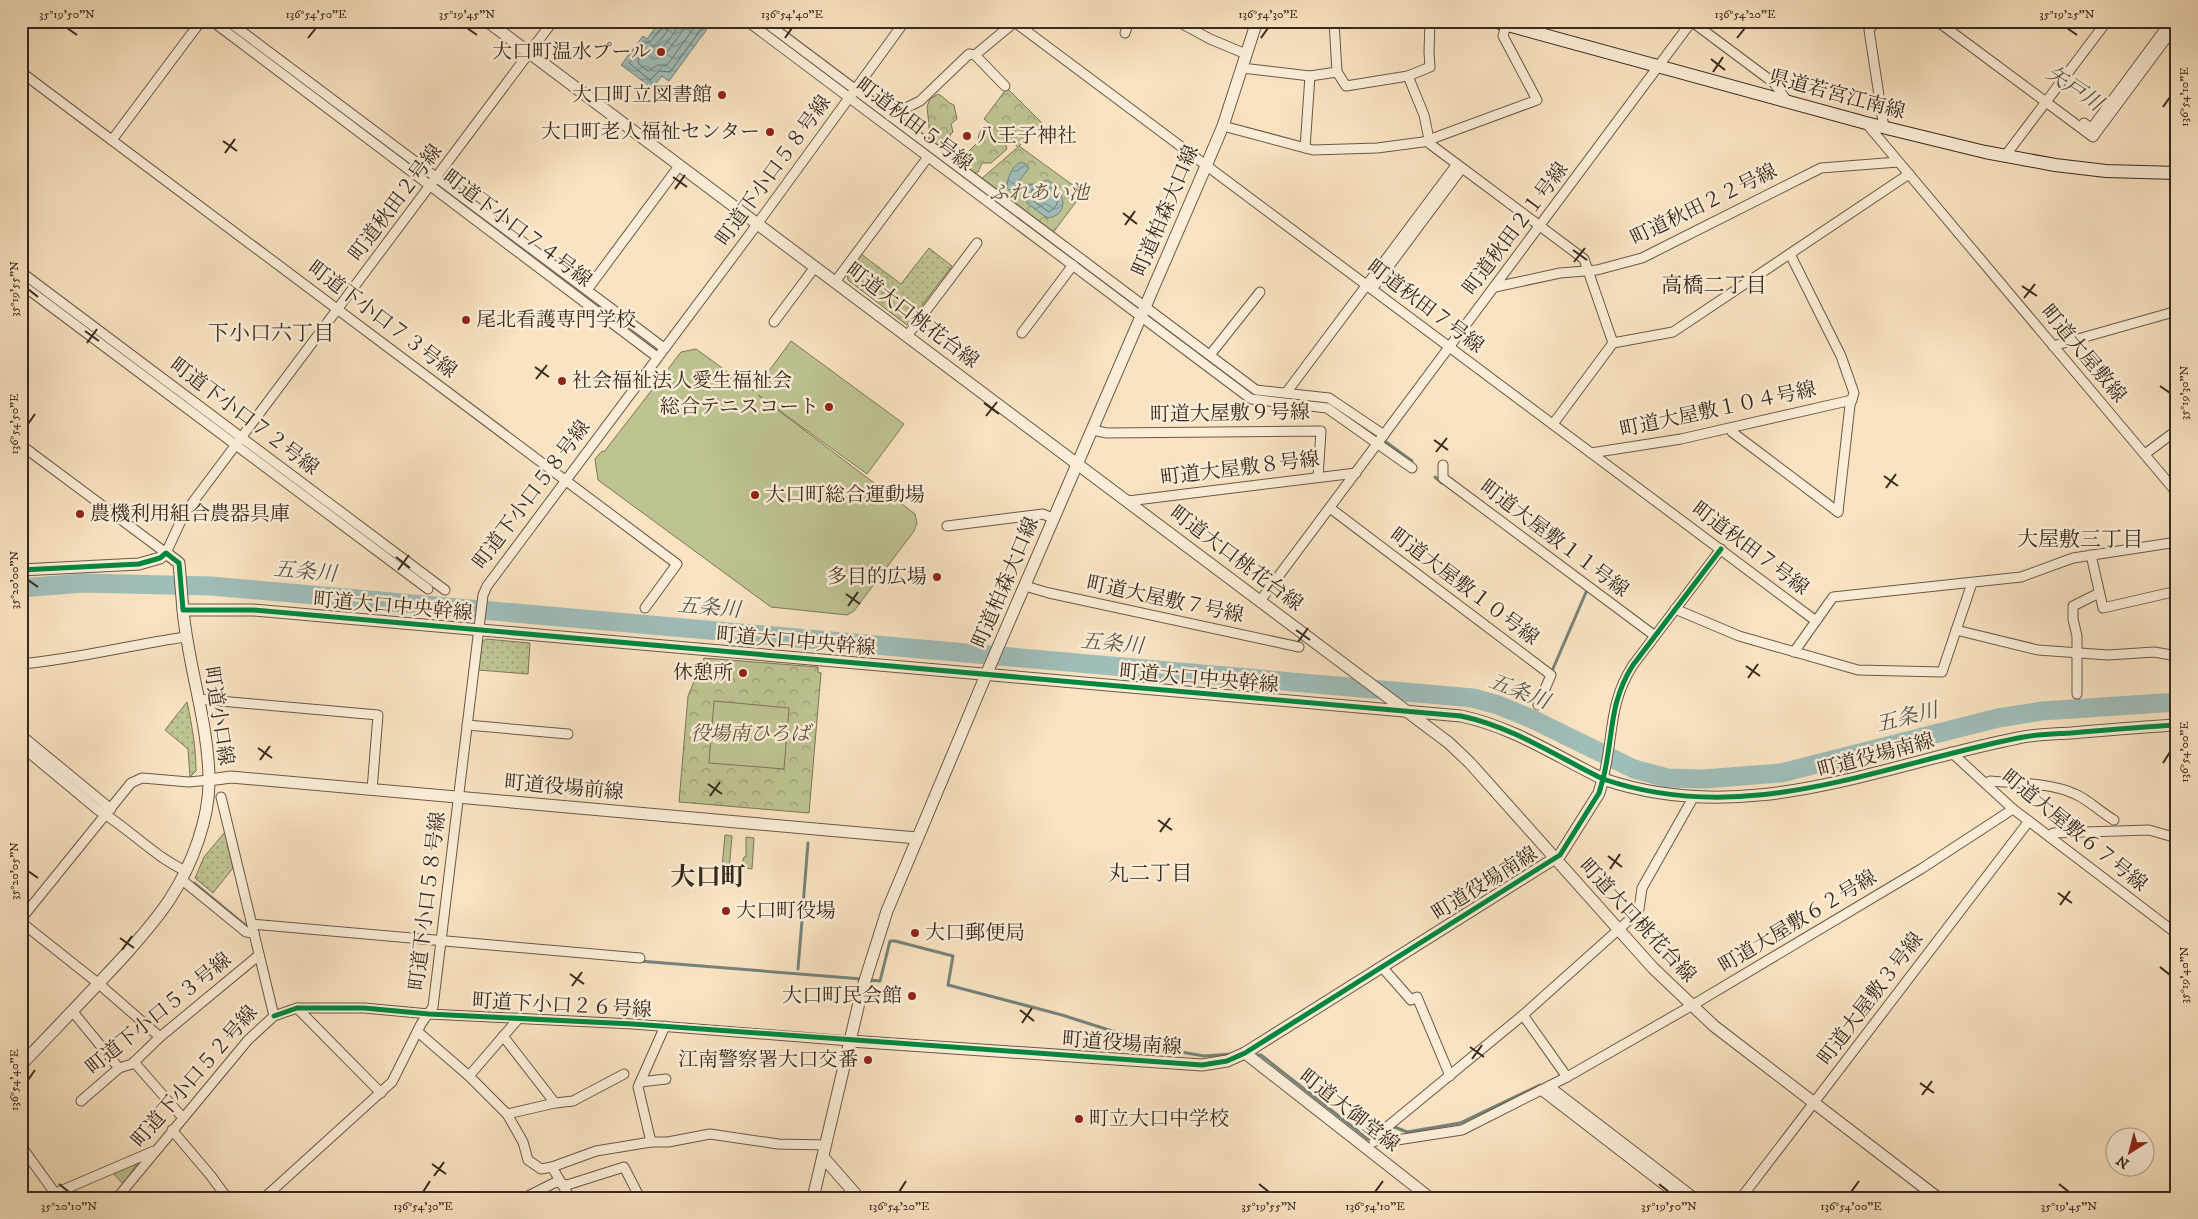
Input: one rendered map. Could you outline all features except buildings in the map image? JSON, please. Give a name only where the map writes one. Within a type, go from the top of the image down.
[{"type":"main road","name":"県道若宮江南線","points":[[1500,23],[1884,128],[2006,156],[2106,171],[2177,173]]},
{"type":"street","points":[[112,140],[200,21]]},
{"type":"street","name":"町道下小口７４号線","points":[[212,21],[657,357]]},
{"type":"street","points":[[228,21],[664,348]]},
{"type":"street","name":"町道大口桃花台線","points":[[487,21],[1460,752],[1657,974],[1691,1006],[1938,1198]]},
{"type":"street","name":"町道秋田２号線","points":[[166,553],[184,514],[553,21]]},
{"type":"street","name":"町道秋田５号線","points":[[747,21],[1073,265],[1143,312],[1251,399],[1327,408],[1381,439],[1412,468]]},
{"type":"street","points":[[764,21],[1143,312],[1210,355],[1256,390],[1329,398],[1381,439]]},
{"type":"street","name":"町道下小口５８号線","points":[[264,1198],[381,1093],[398,1073],[418,1032],[433,1007],[483,595],[496,571],[757,224],[905,21]]},
{"type":"street","points":[[1125,32],[1129,21]]},
{"type":"street","points":[[1169,21],[1173,23],[1176,21],[1210,39],[1246,54]]},
{"type":"street","name":"町道柏森大口線","points":[[812,1198],[873,950],[917,838],[986,675],[1223,126],[1257,21]]},
{"type":"street","points":[[1334,21],[1337,72],[1346,86],[1408,76],[1430,67],[1430,21]]},
{"type":"street","points":[[1691,21],[1774,83],[1787,101]]},
{"type":"street","name":"町道秋田２１号線","points":[[1260,601],[1691,21]]},
{"type":"street","points":[[1876,21],[1869,30],[1884,128]]},
{"type":"street","points":[[1937,21],[2091,129],[2171,21]]},
{"type":"street","points":[[1948,21],[2093,137],[2177,24]]},
{"type":"street","points":[[2006,156],[2107,21]]},
{"type":"street","points":[[975,55],[1015,22]]},
{"type":"street","name":"町道秋田７号線","points":[[1015,22],[1816,621]]},
{"type":"street","points":[[1223,126],[1305,148],[1321,150],[1377,148],[1428,140],[1537,100],[1503,36],[1500,23]]},
{"type":"street","points":[[890,116],[920,101],[969,54],[975,55],[1005,86]]},
{"type":"street","points":[[1242,68],[1310,76],[1337,72]]},
{"type":"street","name":"町道下小口７３号線","points":[[21,72],[678,564],[645,608]]},
{"type":"street","points":[[1305,148],[1310,76]]},
{"type":"street","points":[[1408,76],[1424,115],[1428,140],[1459,166],[1584,259],[1613,343]]},
{"type":"street","name":"町道大屋敷線","points":[[1866,123],[2177,492]]},
{"type":"street","points":[[835,282],[928,157]]},
{"type":"street","name":"町道秋田２２号線","points":[[1495,286],[1503,286],[1560,273],[1598,270],[1642,258],[1821,168],[1898,162]]},
{"type":"street","points":[[587,290],[679,166]]},
{"type":"street","points":[[1286,393],[1369,287],[1459,166]]},
{"type":"street","points":[[1553,424],[1613,343],[1673,332],[1909,174]]},
{"type":"street","points":[[907,336],[977,243]]},
{"type":"street","points":[[1731,428],[1732,432],[1838,512],[1854,393],[1841,356],[1790,254]]},
{"type":"street","points":[[1022,333],[1073,265]]},
{"type":"street","points":[[774,322],[815,267]]},
{"type":"street","name":"町道下小口７２号線","points":[[21,272],[239,441],[445,590]]},
{"type":"street","points":[[21,284],[239,441],[428,589]]},
{"type":"street","points":[[1210,355],[1260,292]]},
{"type":"street","points":[[2053,346],[2177,311]]},
{"type":"street","name":"町道大屋敷１０４号線","points":[[1591,453],[1680,439],[1852,400]]},
{"type":"street","name":"町道大屋敷９号線","points":[[1092,430],[1107,433],[1321,431],[1318,477]]},
{"type":"street","points":[[2145,454],[2177,430]]},
{"type":"street","points":[[21,445],[179,563],[182,605]]},
{"type":"street","name":"町道大屋敷１１号線","points":[[1444,465],[1444,478],[1655,636]]},
{"type":"street","name":"町道大屋敷８号線","points":[[1128,501],[1356,472]]},
{"type":"street","name":"町道大屋敷１０号線","points":[[1330,508],[1551,675],[1538,705]]},
{"type":"street","points":[[948,526],[1043,514],[1054,519]]},
{"type":"street","points":[[1794,652],[1833,597],[2021,577],[2073,558],[2177,542]]},
{"type":"street","points":[[1603,778],[1616,698],[1621,685],[1655,636],[1721,549]]},
{"type":"street","points":[[21,570],[138,564],[160,558],[166,553]]},
{"type":"street","points":[[2091,555],[2103,608],[2177,591]]},
{"type":"street","points":[[1676,609],[1740,636],[1858,670],[1942,672],[1972,583]]},
{"type":"street","name":"町道大屋敷７号線","points":[[1025,586],[1049,593],[1299,647]]},
{"type":"street","points":[[2078,694],[2078,652],[2073,606],[2099,594]]},
{"type":"street","name":"町道大口中央幹線","points":[[182,605],[479,626],[986,675],[1461,716],[1485,721],[1538,744],[1603,778]]},
{"type":"street","name":"町道小口線","points":[[21,1065],[99,984],[159,915],[183,875],[201,828],[208,799],[209,780],[206,738],[186,637],[182,605]]},
{"type":"street","points":[[1956,630],[2038,650],[2108,655],[2154,652],[2177,656]]},
{"type":"street","points":[[21,664],[63,660],[127,646],[186,637]]},
{"type":"street","points":[[198,699],[378,714],[372,790]]},
{"type":"street","name":"町道役場南線","points":[[850,1040],[1202,1065],[1227,1061],[1245,1053],[1555,859],[1565,850],[1600,793],[1603,778],[1642,791],[1693,798],[1749,796],[1811,789],[1950,752],[2021,737],[2177,724]]},
{"type":"street","points":[[467,725],[568,734]]},
{"type":"street","points":[[21,735],[108,812],[109,815],[183,875],[246,932],[254,933]]},
{"type":"street","points":[[21,746],[61,779],[108,812]]},
{"type":"street","name":"町道大屋敷６７号線","points":[[1950,752],[2013,809],[2177,934]]},
{"type":"street","name":"町道役場前線","points":[[209,780],[231,777],[917,838]]},
{"type":"street","points":[[160,1037],[21,920],[131,784],[142,778],[190,782],[209,780]]},
{"type":"street","points":[[1987,784],[1990,781],[2025,784],[2071,792],[2114,820]]},
{"type":"street","name":"町道下小口５２号線","points":[[117,1198],[154,1151],[248,1040],[274,1016],[221,796]]},
{"type":"street","points":[[1367,1149],[1388,1127],[1523,1015],[1639,909],[1642,888],[1693,798]]},
{"type":"street","name":"町道大屋敷６２号線","points":[[1376,1140],[1398,1140],[1462,1130],[1545,1088],[1691,1006],[1921,868],[2013,809]]},
{"type":"street","name":"町道大屋敷３号線","points":[[1741,1198],[2029,821]]},
{"type":"street","points":[[2050,837],[2053,833],[2149,830],[2177,838]]},
{"type":"street","points":[[252,924],[640,958]]},
{"type":"street","name":"町道下小口５３号線","points":[[81,1101],[119,1068],[134,1062],[160,1037],[260,955]]},
{"type":"street","points":[[1382,966],[1411,1000],[1417,997],[1450,1076]]},
{"type":"street","points":[[297,1008],[381,1093]]},
{"type":"street","name":"町道下小口２６号線","points":[[274,1016],[297,1008],[364,1008],[429,1014],[665,1026],[850,1040]]},
{"type":"street","points":[[73,1012],[119,1068]]},
{"type":"street","points":[[1523,1015],[1566,1077]]},
{"type":"street","points":[[469,1076],[519,1018]]},
{"type":"street","points":[[651,1142],[638,1087],[665,1026]]},
{"type":"street","points":[[418,1032],[469,1076],[507,1114],[523,1142],[528,1160],[541,1169],[596,1151],[651,1142],[668,1142],[710,1134],[778,1144],[826,1145]]},
{"type":"street","points":[[503,1036],[555,1104]]},
{"type":"street","name":"町道大御堂線","points":[[1245,1053],[1430,1198]]},
{"type":"street","points":[[134,1062],[182,1118]]},
{"type":"street","points":[[507,1114],[573,1101],[624,1074]]},
{"type":"street","points":[[640,1082],[666,1079]]},
{"type":"street","points":[[1545,1088],[1681,1198]]},
{"type":"street","points":[[1545,1088],[1695,1198]]},
{"type":"street","points":[[172,1130],[227,1198]]},
{"type":"street","points":[[21,1146],[55,1193]]},
{"type":"street","points":[[44,1198],[154,1151]]},
{"type":"street","points":[[823,1157],[858,1198]]},
{"type":"street","points":[[552,1166],[570,1198]]},
{"type":"street","points":[[524,1198],[556,1182],[567,1185],[624,1167],[640,1198]]},
{"type":"green space","name":"ふれあい池","points":[[1007,88],[1043,124],[1019,146],[1074,186],[1067,196],[1076,202],[1052,234],[980,180],[1018,147],[1002,134],[1007,149],[991,163],[982,163],[978,172],[969,174],[931,147],[927,106],[930,99],[938,94],[954,105],[957,119],[951,124],[953,132],[950,135],[956,152],[965,155],[978,142],[979,133],[982,129],[990,124],[984,119]]},
{"type":"green space","points":[[929,248],[952,266],[907,325],[848,280],[847,273],[861,254],[901,284]]},
{"type":"green space","name":"大口町総合運動場","points":[[791,341],[904,424],[867,474],[758,395],[915,514],[917,523],[914,531],[854,611],[847,615],[771,607],[598,480],[595,459],[602,451],[604,452],[681,352],[696,349],[754,391]]},
{"type":"green space","points":[[486,639],[530,643],[528,674],[478,670],[482,642]]},
{"type":"green space","name":"役場南ひろば","points":[[704,658],[818,667],[818,672],[821,673],[809,813],[679,802],[688,696]]},
{"type":"green space","points":[[714,701],[789,708],[784,769],[709,763]]},
{"type":"green space","points":[[187,702],[196,762],[196,771],[190,777],[188,749],[165,730]]},
{"type":"green space","points":[[225,832],[233,868],[213,893],[195,878],[204,857]]},
{"type":"green space","points":[[725,835],[732,836],[729,870],[725,866],[725,874],[729,874],[731,881],[721,878]]},
{"type":"green space","points":[[746,837],[754,838],[752,869],[741,867],[744,857],[746,857]]},
{"type":"green space","points":[[138,1163],[123,1184],[113,1173]]},
{"type":"water","name":"大口町温水プール","points":[[660,21],[713,21],[669,81],[662,76],[652,88],[621,65],[643,36],[647,39]]},
{"type":"water","points":[[1021,162],[1029,168],[1013,189],[1009,190],[1007,184],[1009,176],[1015,166]]},
{"type":"water","points":[[1047,180],[1058,189],[1063,201],[1060,212],[1055,216],[1047,218],[1027,203],[1025,190],[1030,185]]},
{"type":"waterway","points":[[21,278],[235,439]]},
{"type":"waterway","points":[[1100,278],[1141,309]]},
{"type":"waterway","points":[[1146,313],[1249,391],[1254,392]]},
{"type":"waterway","points":[[1386,442],[1412,461]]},
{"type":"waterway","points":[[243,444],[432,586]]},
{"type":"waterway","points":[[1435,477],[1442,483]]},
{"type":"waterway","name":"五条川","points":[[21,588],[83,583],[211,586],[1473,698],[1498,705],[1532,719],[1634,769],[1667,778],[1704,779],[1781,773],[1998,718],[2042,711],[2177,702]]},
{"type":"waterway","points":[[1552,671],[1587,590],[1584,588]]},
{"type":"waterway","points":[[68,779],[85,793]]},
{"type":"waterway","points":[[803,905],[808,843]]},
{"type":"waterway","points":[[194,883],[246,926],[252,927]]},
{"type":"waterway","points":[[798,969],[803,908]]},
{"type":"waterway","points":[[869,980],[880,981],[890,941],[895,941],[953,956],[948,985],[1062,1015],[1175,1051],[1204,1056],[1232,1054]]},
{"type":"waterway","points":[[639,961],[862,979]]},
{"type":"waterway","points":[[1253,1055],[1261,1055],[1368,1139],[1379,1130]]},
{"type":"waterway","points":[[1392,1126],[1407,1132],[1460,1123],[1540,1085],[1544,1088]]},
{"type":"cycle path","points":[[21,570],[139,564],[160,558],[166,553],[179,563],[183,610],[253,610],[1461,716],[1499,727],[1603,779],[1615,707],[1625,679],[1633,665],[1721,549]]},
{"type":"cycle path","points":[[274,1016],[297,1008],[364,1008],[429,1014],[633,1024],[1202,1065],[1227,1061],[1245,1053],[1560,855],[1599,793],[1603,779],[1656,792],[1709,797],[1760,795],[1812,787],[1863,776],[2024,737],[2177,725]]},
{"type":"place","name":"大口町温水プール","points":[[661,52]]},
{"type":"place","name":"大口町立図書館","points":[[722,95]]},
{"type":"place","name":"大口町老人福祉センター","points":[[770,132]]},
{"type":"place","name":"八王子神社","points":[[967,136]]},
{"type":"place","name":"尾北看護専門学校","points":[[466,320]]},
{"type":"place","name":"社会福祉法人愛生福祉会","points":[[562,381]]},
{"type":"place","name":"総合テニスコート","points":[[829,407]]},
{"type":"place","name":"大口町総合運動場","points":[[755,495]]},
{"type":"place","name":"農機利用組合農器具庫","points":[[80,514]]},
{"type":"place","name":"多目的広場","points":[[937,577]]},
{"type":"place","name":"休憩所","points":[[743,673]]},
{"type":"place","name":"大口町役場","points":[[726,911]]},
{"type":"place","name":"大口郵便局","points":[[915,933]]},
{"type":"place","name":"大口町民会館","points":[[912,996]]},
{"type":"place","name":"江南警察署大口交番","points":[[868,1060]]},
{"type":"place","name":"町立大口中学校","points":[[1079,1119]]},
{"type":"district","name":"高橋二丁目","points":[[1714,286]]},
{"type":"district","name":"下小口六丁目","points":[[271,334]]},
{"type":"district","name":"大屋敷三丁目","points":[[2080,540]]},
{"type":"district","name":"丸二丁目","points":[[1150,874]]},
{"type":"district","name":"大口町","points":[[708,877]]},
{"type":"water label","name":"矢戸川","points":[[2074,89]]}]
